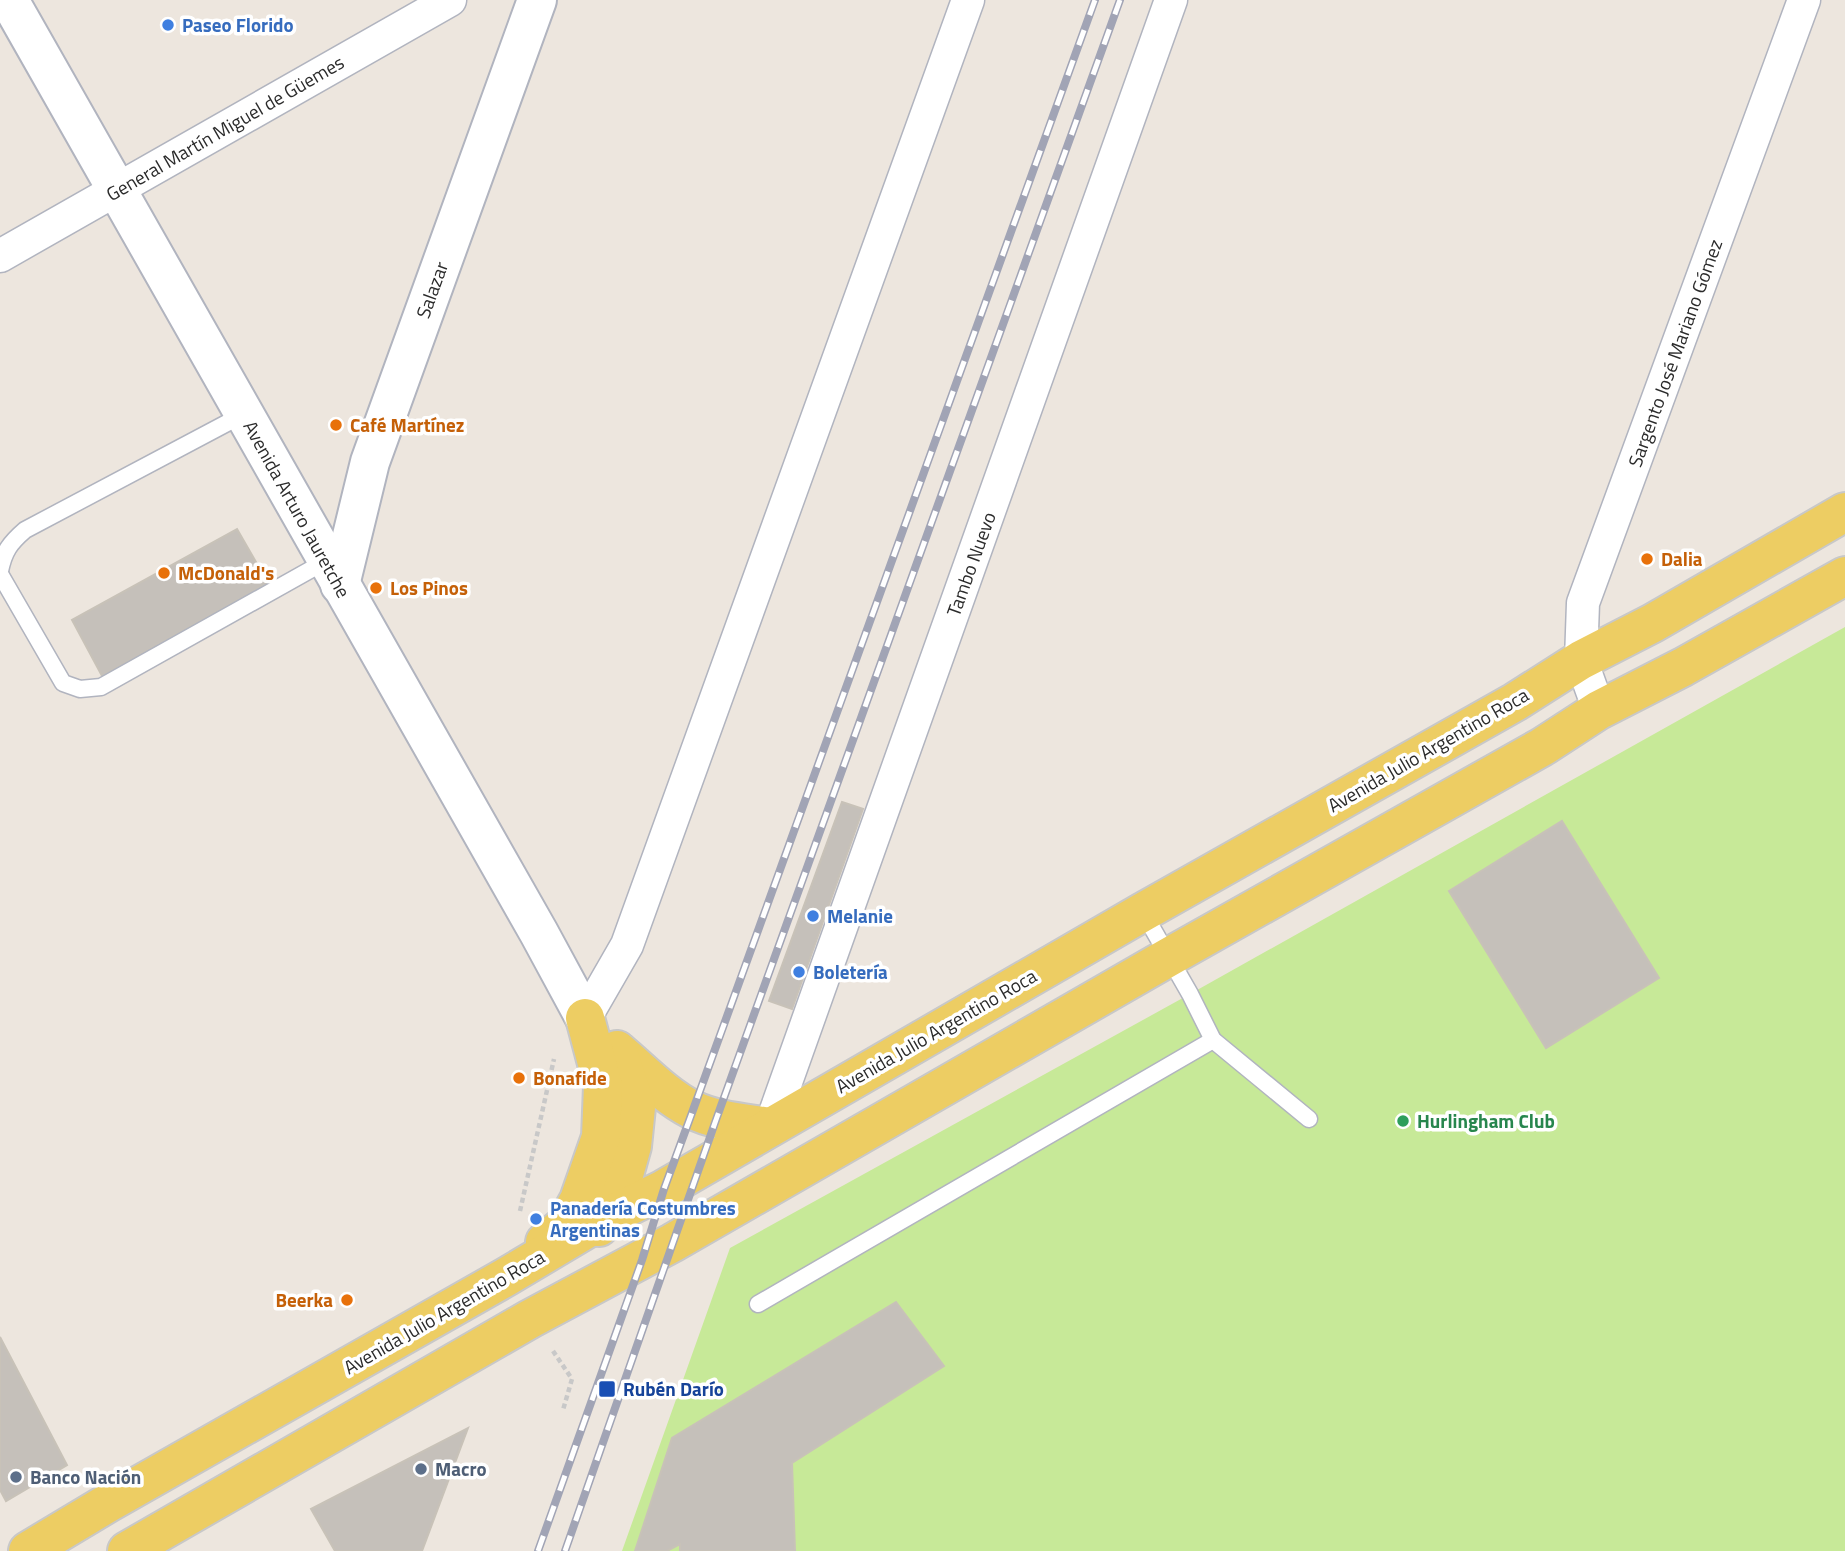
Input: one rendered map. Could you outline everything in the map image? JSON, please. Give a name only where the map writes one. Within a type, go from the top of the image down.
[{"type":"main road","name":"Avenida Arturo Jauretche","points":[[9,0],[585,1018]]},
{"type":"main road","name":"Salazar","points":[[333,573],[370,462],[537,0]]},
{"type":"main road","name":"Avenida Julio Argentino Roca","points":[[28,1551],[506,1278],[605,1218],[664,1189],[1143,912],[1515,702],[1581,660],[1653,623],[1845,512]]},
{"type":"main road","points":[[127,1551],[530,1319],[672,1243],[1169,957],[1340,863],[1542,747],[1599,710],[1683,667],[1845,576]]},
{"type":"main road","points":[[585,1018],[666,1093],[693,1110],[770,1127]]},
{"type":"main road","points":[[506,1278],[565,1225],[579,1200],[601,1137],[603,1086],[585,1018]]},
{"type":"main road","points":[[530,1319],[575,1264],[620,1189],[632,1146],[636,1107],[617,1050]]},
{"type":"street","name":"General Martín Miguel de Güemes","points":[[0,256],[450,0]]},
{"type":"street","points":[[585,1018],[627,945],[968,0]]},
{"type":"street","name":"Tambo Nuevo","points":[[770,1127],[1171,0]]},
{"type":"street","name":"Sargento José Mariano Gómez","points":[[1599,710],[1581,660],[1583,603],[1804,0]]},
{"type":"lane","points":[[244,414],[25,530],[9,544],[0,572],[63,683],[80,689],[100,687],[333,573]]},
{"type":"lane","points":[[1143,912],[1213,1040],[1309,1119]]},
{"type":"lane","points":[[758,1304],[1213,1040]]},
{"type":"path","points":[[520,1211],[555,1051]]},
{"type":"path","points":[[530,1319],[572,1379],[563,1410]]},
{"type":"green space","name":"Hurlingham Club","points":[[1845,627],[1845,1551],[622,1551],[730,1248]]},
{"type":"building","points":[[237,529],[268,583],[102,676],[72,620]]},
{"type":"building","points":[[842,802],[863,809],[792,1009],[769,1001]]},
{"type":"building","points":[[1562,821],[1659,978],[1546,1048],[1449,891]]},
{"type":"building","points":[[896,1302],[944,1366],[792,1463],[795,1551],[680,1551],[680,1544],[667,1551],[635,1551],[672,1438]]},
{"type":"building","points":[[0,1337],[67,1465],[6,1501],[0,1490]]},
{"type":"building","name":"Macro","points":[[468,1428],[422,1551],[335,1551],[311,1509]]},
{"type":"railway","points":[[538,1551],[642,1260],[664,1189],[1095,0]]},
{"type":"railway","points":[[565,1551],[717,1117],[1120,0]]},
{"type":"place","name":"Paseo Florido","points":[[168,25]]},
{"type":"place","name":"Café Martínez","points":[[336,425]]},
{"type":"place","name":"Dalia","points":[[1647,559]]},
{"type":"place","name":"McDonald's","points":[[164,573]]},
{"type":"place","name":"Los Pinos","points":[[376,588]]},
{"type":"place","name":"Melanie","points":[[813,916]]},
{"type":"place","name":"Boletería","points":[[799,972]]},
{"type":"place","name":"Bonafide","points":[[519,1078]]},
{"type":"place","name":"Hurlingham Club","points":[[1403,1121]]},
{"type":"place","name":"Panadería Costumbres Argentinas","points":[[536,1219]]},
{"type":"place","name":"Beerka","points":[[347,1300]]},
{"type":"place","name":"Rubén Darío","points":[[607,1389]]},
{"type":"place","name":"Macro","points":[[421,1469]]},
{"type":"place","name":"Banco Nación","points":[[16,1477]]}]
